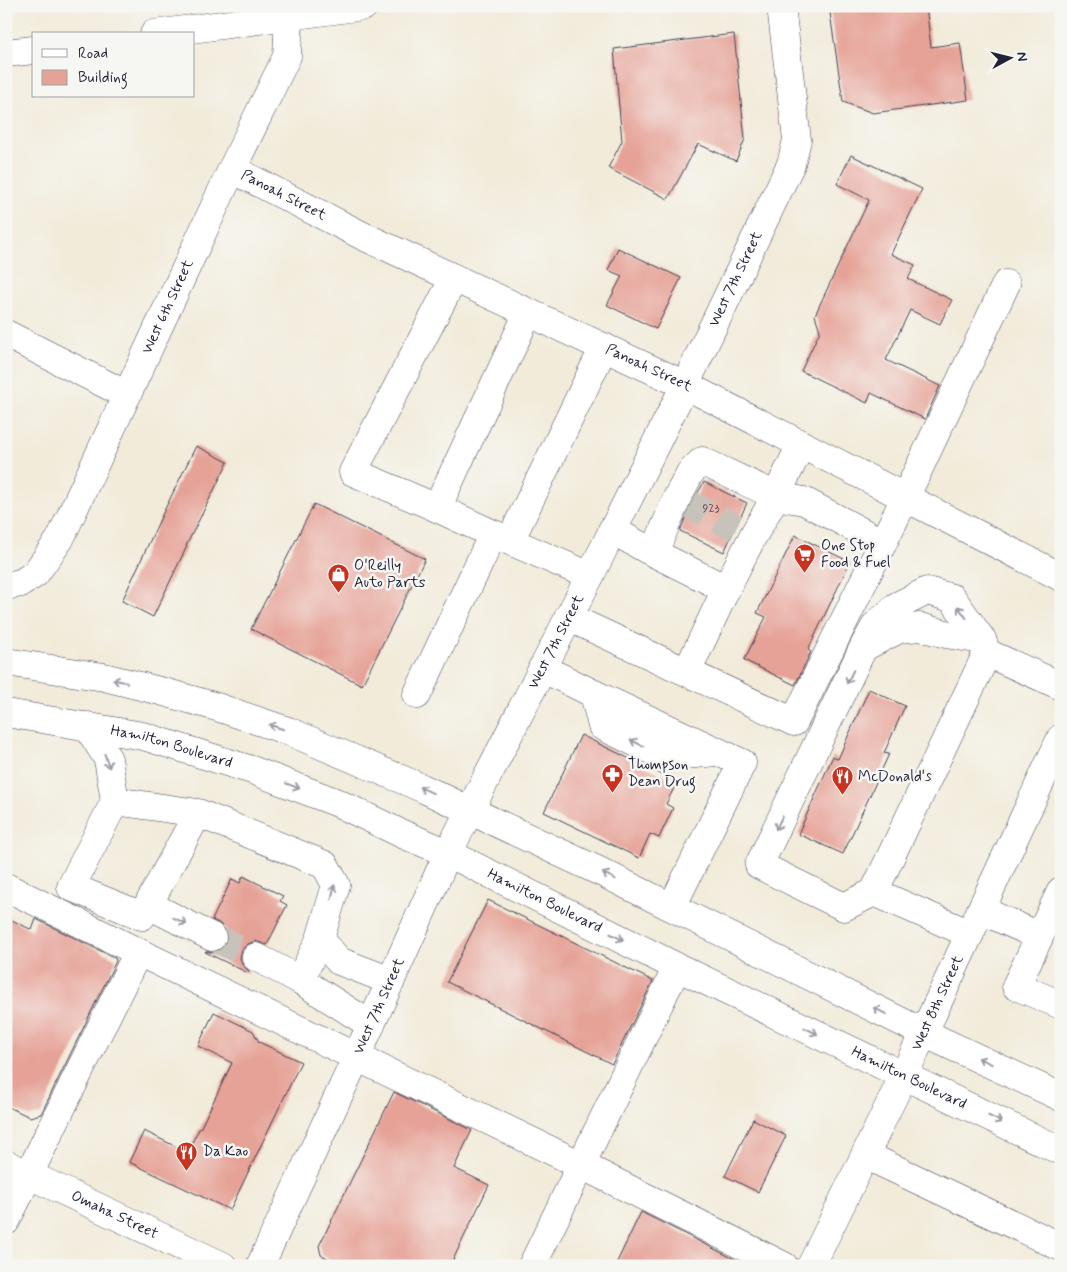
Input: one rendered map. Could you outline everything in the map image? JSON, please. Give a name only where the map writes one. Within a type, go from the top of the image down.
[{"type":"main road","points":[[166,32],[288,11],[364,6]]},
{"type":"main road","name":"West 7th Street","points":[[260,1266],[448,853],[590,576],[685,385],[791,164],[797,140],[781,6]]},
{"type":"main road","name":"West 6th Street","points":[[8,586],[21,583],[34,574],[60,539],[287,56],[288,11]]},
{"type":"main road","points":[[6,53],[32,50]]},
{"type":"main road","name":"Panoah Street","points":[[232,170],[362,235],[685,385],[1061,577]]},
{"type":"main road","points":[[454,278],[353,472],[590,576]]},
{"type":"main road","points":[[568,617],[794,722],[905,498],[1006,284]]},
{"type":"main road","points":[[437,508],[528,313]]},
{"type":"main road","points":[[6,334],[127,395]]},
{"type":"main road","points":[[417,695],[604,347]]},
{"type":"main road","points":[[687,672],[726,589],[744,532],[776,496],[801,445]]},
{"type":"main road","points":[[654,553],[690,473],[702,461],[776,496],[804,501],[883,543]]},
{"type":"main road","points":[[612,530],[726,589]]},
{"type":"main road","points":[[927,591],[952,598],[984,647],[874,892],[844,907],[759,866],[864,646],[876,625],[897,606],[927,591]]},
{"type":"main road","points":[[864,646],[900,629],[920,627],[984,647],[1061,686]]},
{"type":"main road","points":[[6,662],[104,677],[164,692],[288,730],[422,788],[601,872],[924,1032],[1061,1097]]},
{"type":"main road","points":[[542,668],[742,763],[672,907]]},
{"type":"main road","name":"Hamilton Boulevard","points":[[6,713],[143,736],[252,770],[338,804],[448,853],[677,967],[1061,1151]]},
{"type":"main road","points":[[87,726],[108,759],[115,801],[71,887],[142,916],[198,813]]},
{"type":"main road","name":"West 8th Street","points":[[811,1266],[904,1075],[1061,738]]},
{"type":"main road","points":[[115,801],[198,813],[325,865],[336,885],[320,939],[300,980]]},
{"type":"main road","points":[[6,887],[356,1058],[581,1165],[784,1266]]},
{"type":"main road","points":[[1061,891],[1016,986],[1061,1005]]},
{"type":"main road","points":[[874,892],[975,922],[1039,936]]},
{"type":"main road","points":[[148,905],[212,937]]},
{"type":"main road","points":[[320,939],[339,961],[391,981]]},
{"type":"main road","points":[[6,1221],[17,1170],[138,952]]},
{"type":"main road","points":[[256,957],[300,980],[371,1025]]},
{"type":"main road","points":[[532,1266],[677,967]]},
{"type":"main road","points":[[865,1155],[1061,1247]]},
{"type":"main road","name":"Omaha Street","points":[[17,1170],[224,1266]]},
{"type":"building","points":[[829,6],[926,6],[931,47],[960,43],[968,100],[873,113],[843,102]]},
{"type":"building","points":[[734,34],[745,139],[736,161],[698,144],[668,199],[608,168],[622,141],[614,49]]},
{"type":"building","points":[[851,155],[922,189],[891,254],[915,265],[908,279],[952,300],[940,324],[910,310],[886,360],[940,386],[925,419],[871,393],[867,403],[801,371],[820,331],[815,315],[869,200],[837,184]]},
{"type":"building","points":[[618,248],[681,278],[656,329],[607,305],[622,276],[608,270]]},
{"type":"building","points":[[196,446],[228,462],[153,617],[122,601]]},
{"type":"building","points":[[704,482],[747,503],[724,552],[680,531],[691,505]]},
{"type":"building","name":"O'Reilly Auto Parts","points":[[314,504],[425,559],[362,685],[251,629]]},
{"type":"building","points":[[795,535],[850,562],[808,650],[811,652],[795,685],[744,660],[766,617],[757,613]]},
{"type":"building","name":"McDonald's","points":[[869,689],[905,706],[884,753],[889,754],[843,854],[798,834],[833,756],[838,759]]},
{"type":"building","name":"Thompson Dean Drug","points":[[581,735],[677,782],[666,804],[673,808],[659,838],[650,834],[639,858],[544,812]]},
{"type":"building","points":[[243,876],[283,896],[280,901],[287,905],[267,945],[255,941],[242,949],[240,958],[243,966],[249,971],[248,973],[205,952],[213,953],[220,950],[226,944],[228,936],[225,929],[219,923],[212,920],[232,879],[240,883]]},
{"type":"building","points":[[488,900],[653,981],[612,1064],[447,982]]},
{"type":"building","points":[[6,917],[32,930],[36,919],[115,958],[116,961],[41,1114],[30,1117],[6,1106]]},
{"type":"building","points":[[214,1012],[253,1031],[259,1042],[301,1062],[230,1210],[129,1162],[144,1131],[187,1152],[232,1063],[198,1046]]},
{"type":"building","points":[[394,1092],[472,1130],[454,1168],[489,1185],[450,1266],[342,1266],[321,1255],[319,1246]]},
{"type":"building","points":[[753,1119],[786,1136],[758,1192],[725,1176]]},
{"type":"building","points":[[641,1212],[748,1266],[615,1266]]},
{"type":"tunnel","points":[[681,500],[736,528]]},
{"type":"tunnel","points":[[212,937],[256,957]]},
{"type":"place","name":"One Stop Food & Fuel","points":[[805,574]]},
{"type":"place","name":"O'Reilly Auto Parts","points":[[338,594]]},
{"type":"place","name":"Thompson Dean Drug","points":[[612,793]]},
{"type":"place","name":"McDonald's","points":[[842,796]]},
{"type":"place","name":"Da Kao","points":[[187,1171]]}]
